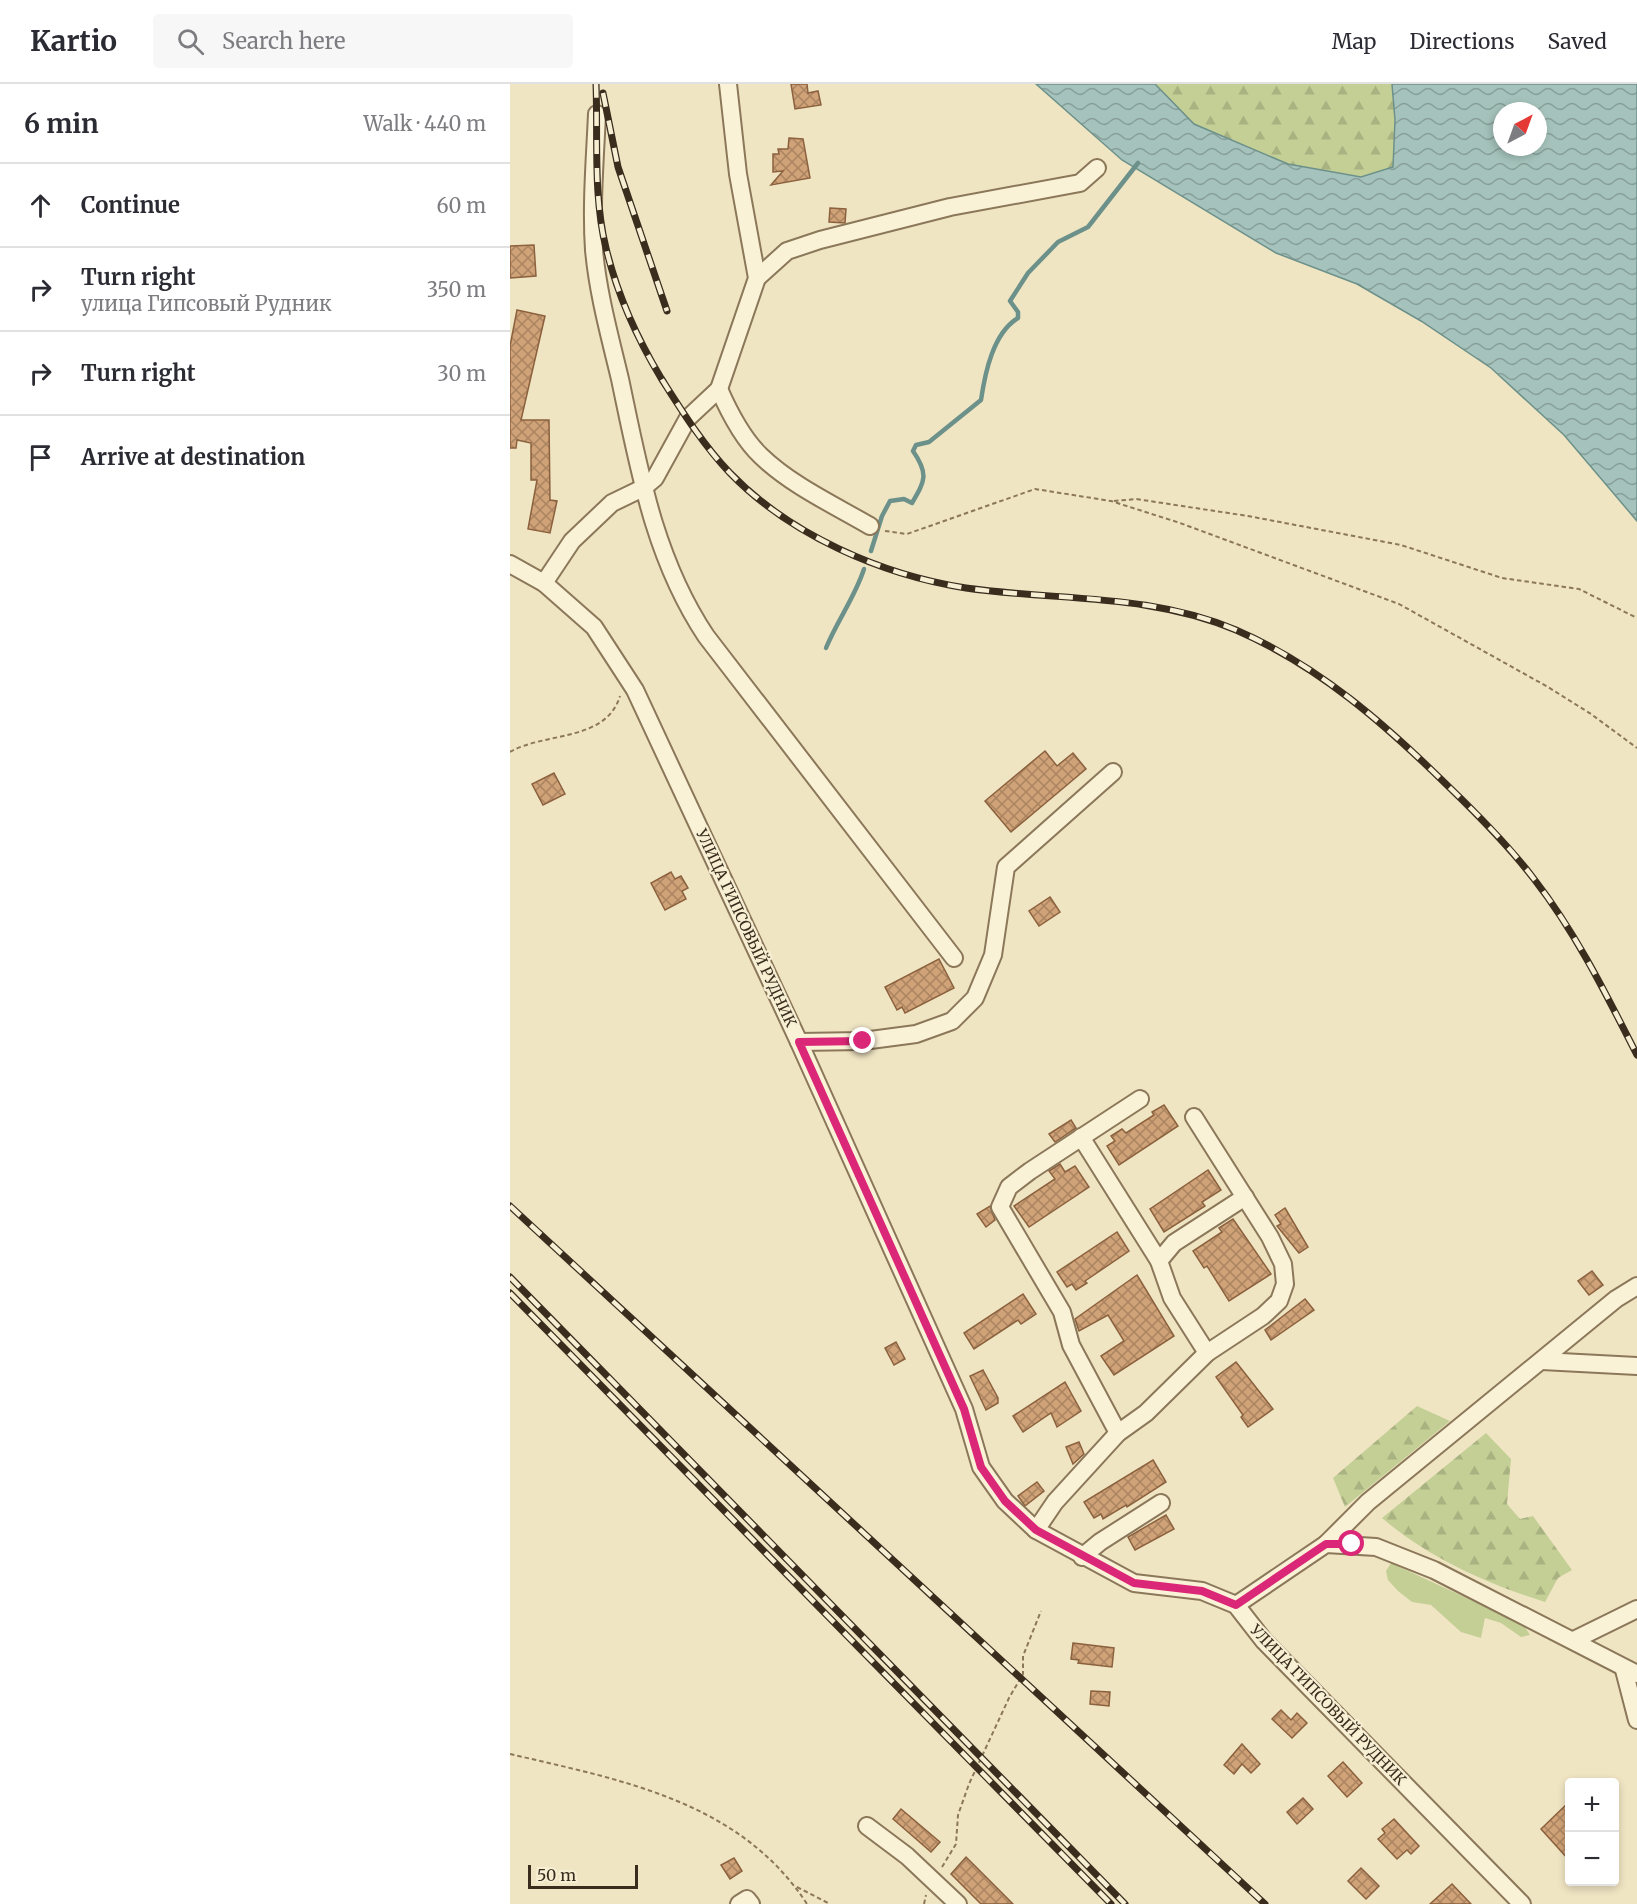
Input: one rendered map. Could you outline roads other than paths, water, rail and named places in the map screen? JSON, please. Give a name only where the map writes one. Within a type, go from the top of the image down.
[{"type":"street","points":[[544,583],[572,541],[612,503],[644,488],[663,467],[678,432],[687,418],[719,389],[757,278],[738,174],[728,84]]},
{"type":"street","points":[[597,114],[593,209],[594,252],[644,488],[660,545],[692,614],[954,958]]},
{"type":"street","points":[[757,278],[788,251],[820,240],[950,207],[1080,183],[1097,168]]},
{"type":"street","points":[[719,389],[734,420],[760,455],[794,481],[870,526]]},
{"type":"street","name":"УЛИЦА ГИПСОВЫЙ РУДНИК","points":[[510,564],[544,583],[594,627],[635,690],[799,1042],[964,1409],[981,1467],[1005,1501],[1036,1530],[1082,1557],[1134,1583],[1202,1591],[1236,1605],[1264,1641],[1522,1904]]},
{"type":"street","points":[[799,1042],[863,1041],[916,1034],[952,1021],[975,998],[993,955],[1006,867],[1113,772]]},
{"type":"street","points":[[1118,1433],[1071,1345],[1062,1312],[1000,1207],[1009,1187],[1140,1099]]},
{"type":"street","points":[[1036,1530],[1055,1502],[1118,1433],[1146,1413],[1207,1353],[1263,1316],[1279,1301],[1285,1284],[1283,1264],[1245,1197],[1194,1117]]},
{"type":"street","points":[[1081,1137],[1159,1261],[1172,1298],[1207,1353]]},
{"type":"street","points":[[1159,1261],[1174,1243],[1245,1197]]},
{"type":"street","points":[[1236,1605],[1326,1544],[1368,1502],[1616,1299],[1637,1286]]},
{"type":"street","points":[[1542,1361],[1637,1366]]},
{"type":"street","points":[[1082,1557],[1100,1542],[1161,1503]]},
{"type":"street","points":[[1326,1544],[1376,1547],[1434,1570],[1574,1640],[1630,1672],[1637,1720]]},
{"type":"street","points":[[1574,1640],[1637,1609]]},
{"type":"street","points":[[867,1826],[908,1857],[958,1904]]},
{"type":"street","points":[[739,1904],[747,1899],[751,1904]]},
{"type":"water","points":[[1036,84],[1155,84],[1194,124],[1288,164],[1361,177],[1393,167],[1395,120],[1392,84],[1637,84],[1637,521],[1564,435],[1491,368],[1421,321],[1357,284],[1276,253],[1122,160]]},
{"type":"waterway","points":[[871,551],[882,516],[890,501],[904,499],[912,503],[920,489],[923,472],[913,451],[916,445],[929,442],[981,400],[988,366],[996,343],[1009,325],[1018,318],[1018,312],[1010,301],[1028,273],[1058,242],[1088,227],[1138,163]]},
{"type":"waterway","points":[[826,648],[864,569]]},
{"type":"railway","points":[[596,84],[599,208],[606,248],[616,282],[636,331],[661,378],[702,439],[730,473],[780,515],[809,533],[839,549],[902,573],[966,588],[1103,600],[1170,610],[1203,618],[1236,630],[1295,661],[1350,698],[1400,741],[1471,809],[1514,855],[1534,879],[1577,942],[1637,1055]]},
{"type":"railway","points":[[603,93],[618,167],[667,311]]},
{"type":"railway","points":[[510,1206],[1265,1904]]},
{"type":"railway","points":[[510,1277],[1125,1904]]},
{"type":"railway","points":[[510,1293],[1111,1904]]}]
